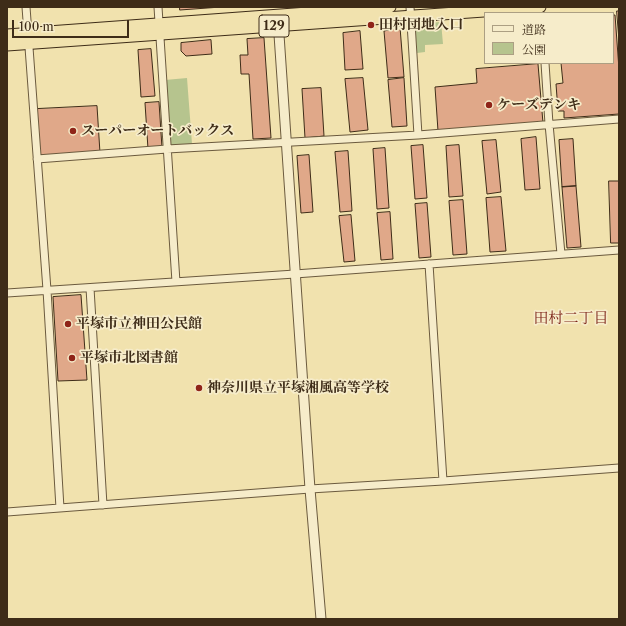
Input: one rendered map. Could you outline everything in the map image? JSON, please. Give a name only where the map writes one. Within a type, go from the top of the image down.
[{"type":"highway","name":"129","points":[[7,35],[28,38],[159,29],[278,16],[390,7]]},
{"type":"highway","name":"129","points":[[278,16],[541,7]]},
{"type":"highway","name":"129","points":[[7,45],[28,38]]},
{"type":"street","points":[[26,7],[47,290],[60,508]]},
{"type":"street","points":[[158,7],[176,282]]},
{"type":"street","points":[[410,12],[418,135]]},
{"type":"street","points":[[278,16],[320,619]]},
{"type":"street","points":[[545,64],[561,254]]},
{"type":"street","points":[[37,158],[418,135],[619,119]]},
{"type":"street","points":[[7,293],[295,274],[619,250]]},
{"type":"street","points":[[429,264],[443,481]]},
{"type":"street","points":[[90,288],[103,505]]},
{"type":"street","points":[[7,512],[310,489],[619,468]]},
{"type":"green space","points":[[441,22],[443,44],[425,45],[425,52],[417,53],[415,24]]},
{"type":"green space","points":[[187,78],[192,144],[172,146],[170,144],[165,80]]},
{"type":"building","points":[[180,7],[221,7],[180,10]]},
{"type":"building","points":[[617,11],[619,11],[619,40]]},
{"type":"building","points":[[615,15],[619,69],[619,114],[564,118],[564,111],[558,111],[556,84],[563,83],[561,64],[614,64]]},
{"type":"building","points":[[400,27],[404,77],[388,78],[384,31],[389,30],[390,28]]},
{"type":"building","points":[[360,31],[363,69],[345,70],[343,33]]},
{"type":"building","points":[[264,38],[271,138],[253,139],[249,74],[241,74],[240,55],[248,55],[247,39]]},
{"type":"building","points":[[211,40],[212,54],[186,56],[181,51],[181,43]]},
{"type":"building","points":[[151,49],[155,96],[141,97],[138,50]]},
{"type":"building","name":"ケーズデンキ","points":[[538,64],[543,123],[438,131],[435,87],[477,83],[476,69]]},
{"type":"building","points":[[363,78],[368,130],[350,132],[345,79]]},
{"type":"building","points":[[404,78],[407,126],[392,127],[388,80]]},
{"type":"building","points":[[321,88],[324,136],[305,138],[302,89]]},
{"type":"building","points":[[159,102],[162,148],[148,149],[145,103]]},
{"type":"building","points":[[97,106],[100,153],[40,156],[37,109]]},
{"type":"building","points":[[536,137],[540,189],[525,190],[521,139]]},
{"type":"building","points":[[573,139],[576,186],[562,187],[559,140]]},
{"type":"building","points":[[496,140],[501,192],[487,194],[482,141]]},
{"type":"building","points":[[423,145],[427,198],[415,199],[411,146]]},
{"type":"building","points":[[459,145],[463,196],[449,197],[446,146]]},
{"type":"building","points":[[385,148],[389,208],[377,209],[373,149]]},
{"type":"building","points":[[348,151],[352,211],[340,212],[335,152]]},
{"type":"building","points":[[309,155],[313,212],[301,213],[297,156]]},
{"type":"building","points":[[609,181],[619,181],[619,243],[611,243]]},
{"type":"building","points":[[576,186],[581,247],[567,248],[562,187]]},
{"type":"building","points":[[501,197],[506,251],[490,252],[486,198]]},
{"type":"building","points":[[463,200],[467,254],[453,255],[449,201]]},
{"type":"building","points":[[427,203],[431,257],[419,258],[415,204]]},
{"type":"building","points":[[390,212],[393,259],[381,260],[377,213]]},
{"type":"building","points":[[351,215],[355,261],[344,262],[339,216]]},
{"type":"building","points":[[81,295],[87,380],[58,381],[53,297]]},
{"type":"place","name":"田村団地入口","points":[[371,25]]},
{"type":"place","name":"ケーズデンキ","points":[[489,105]]},
{"type":"place","name":"スーパーオートバックス","points":[[73,131]]},
{"type":"place","name":"平塚市立神田公民館","points":[[68,324]]},
{"type":"place","name":"平塚市北図書館","points":[[72,358]]},
{"type":"place","name":"神奈川県立平塚湘風高等学校","points":[[199,388]]},
{"type":"district","name":"田村二丁目","points":[[571,319]]}]
